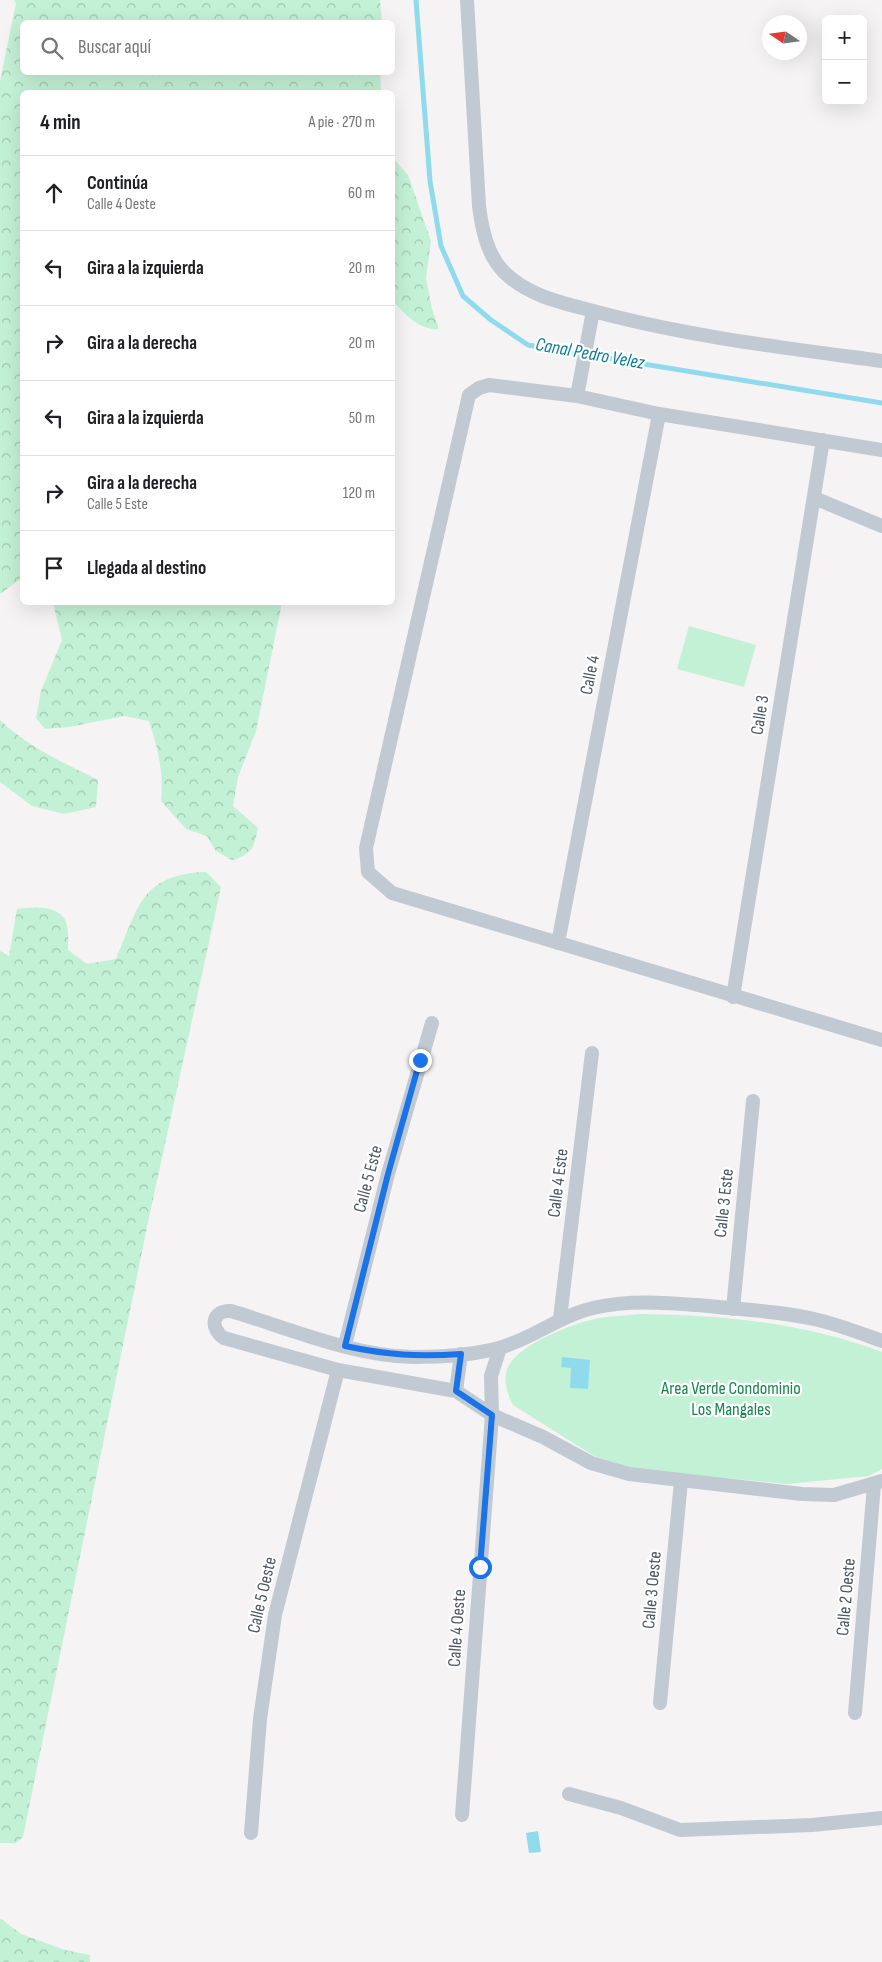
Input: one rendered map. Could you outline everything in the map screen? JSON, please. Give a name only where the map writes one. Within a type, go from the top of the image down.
[{"type":"street","points":[[467,0],[479,206],[483,236],[503,271],[528,291],[554,301],[634,322],[720,338],[882,361]]},
{"type":"street","points":[[577,396],[580,371],[593,311]]},
{"type":"street","points":[[882,450],[659,414],[577,396],[489,385],[479,388],[469,395],[366,848],[368,872],[392,893],[733,997],[882,1040]]},
{"type":"street","name":"Calle 4","points":[[558,943],[659,414]]},
{"type":"street","name":"Calle 3","points":[[733,997],[823,440]]},
{"type":"street","points":[[814,498],[882,526]]},
{"type":"street","name":"Calle 5 Este","points":[[345,1346],[390,1165],[432,1023]]},
{"type":"street","name":"Calle 4 Este","points":[[560,1318],[592,1052]]},
{"type":"street","name":"Calle 3 Este","points":[[733,1309],[753,1102]]},
{"type":"street","points":[[878,1483],[834,1495],[681,1481],[629,1474],[591,1463],[543,1437],[492,1415],[456,1391],[338,1370],[224,1338],[215,1330],[214,1320],[220,1311],[231,1311],[345,1346],[383,1354],[413,1357],[461,1354],[500,1348],[560,1318],[592,1308],[625,1302],[652,1302],[814,1318],[882,1341]]},
{"type":"street","name":"Calle 4 Oeste","points":[[462,1815],[492,1415],[491,1376],[500,1348]]},
{"type":"street","points":[[456,1391],[461,1354]]},
{"type":"street","name":"Calle 5 Oeste","points":[[251,1833],[260,1719],[274,1615],[338,1370]]},
{"type":"street","name":"Calle 3 Oeste","points":[[660,1703],[681,1481]]},
{"type":"street","name":"Calle 2 Oeste","points":[[855,1713],[878,1483]]},
{"type":"street","points":[[569,1794],[621,1808],[680,1830],[812,1825],[882,1818]]},
{"type":"green space","points":[[14,0],[380,0],[382,20],[20,20],[20,75],[380,75],[381,90],[20,90],[20,579],[0,594],[0,81],[16,3]]},
{"type":"green space","points":[[395,160],[408,175],[431,241],[426,278],[432,309],[439,329],[425,327],[408,316],[395,303]]},
{"type":"green space","points":[[53,605],[282,605],[256,731],[238,777],[233,806],[258,828],[253,845],[248,853],[232,860],[216,851],[207,836],[186,829],[161,801],[162,780],[160,761],[149,721],[124,716],[69,727],[45,729],[36,718],[41,691],[62,640]]},
{"type":"green space","points":[[689,626],[756,645],[744,687],[677,669]]},
{"type":"green space","points":[[0,720],[34,746],[59,761],[98,780],[96,807],[64,814],[32,806],[0,782]]},
{"type":"green space","points":[[206,872],[221,887],[148,1222],[23,1837],[16,1843],[0,1843],[0,951],[9,956],[17,909],[39,908],[54,910],[60,914],[67,926],[68,950],[87,964],[116,959],[137,910],[145,897],[155,887],[168,879],[184,874]]},
{"type":"green space","name":"Area Verde Condominio Los Mangales","points":[[637,1314],[700,1316],[761,1322],[822,1334],[882,1352],[882,1469],[869,1476],[787,1484],[635,1469],[594,1456],[513,1405],[507,1391],[507,1370],[509,1365],[525,1349],[550,1335],[576,1324],[599,1318]]},
{"type":"green space","points":[[0,1918],[21,1934],[65,1950],[90,1955],[90,1962],[0,1962]]},
{"type":"water","points":[[562,1357],[590,1360],[588,1389],[570,1388],[571,1368],[561,1367]]},
{"type":"water","points":[[538,1831],[541,1852],[529,1853],[526,1833]]},
{"type":"waterway","name":"Canal Pedro Velez","points":[[416,0],[430,181],[441,246],[463,296],[491,320],[528,345],[882,403]]},
{"type":"route","points":[[420,1060],[388,1174],[345,1346],[383,1354],[413,1357],[461,1354],[456,1391],[492,1415],[480,1567]]}]
